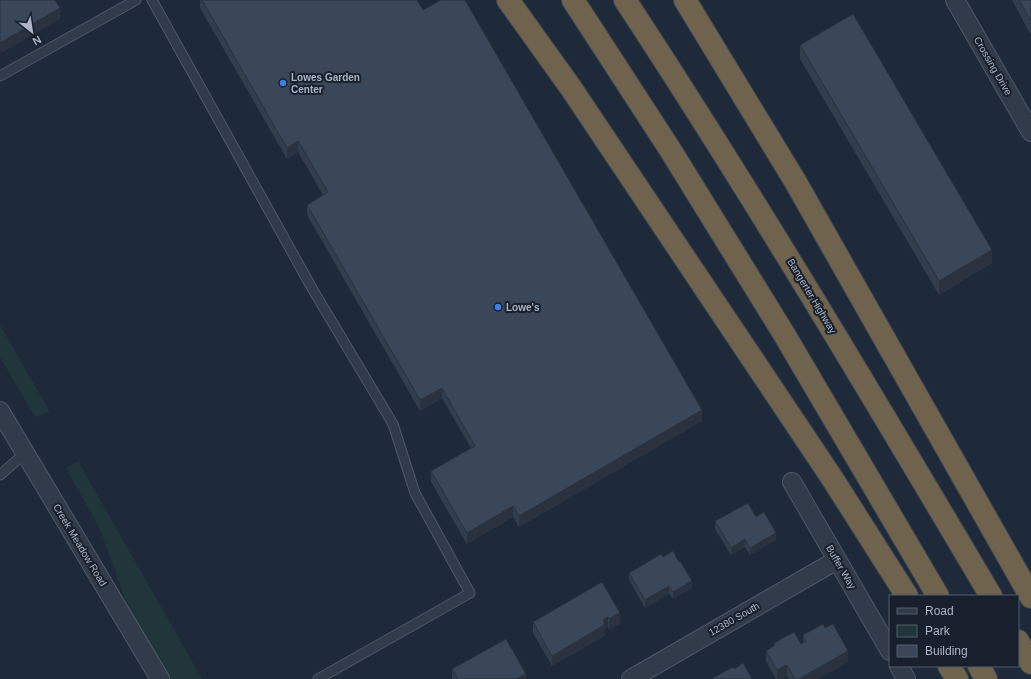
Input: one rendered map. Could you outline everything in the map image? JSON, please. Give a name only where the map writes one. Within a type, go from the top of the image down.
[{"type":"highway","points":[[508,0],[571,88],[806,438],[906,595]]},
{"type":"highway","points":[[573,0],[675,157],[784,334],[937,595]]},
{"type":"highway","name":"Bangerter Highway","points":[[625,0],[708,128],[787,255],[990,595]]},
{"type":"highway","points":[[685,0],[799,188],[1031,597]]},
{"type":"highway","points":[[1019,643],[1031,663]]},
{"type":"highway","points":[[950,667],[957,679]]},
{"type":"highway","points":[[980,667],[986,679]]},
{"type":"street","name":"Crossing Drive","points":[[955,0],[1031,132]]},
{"type":"street","name":"Creek Meadow Road","points":[[0,412],[160,679]]},
{"type":"street","name":"Buffer Way","points":[[792,482],[889,649]]},
{"type":"street","name":"12380 South","points":[[631,679],[837,560]]},
{"type":"street","points":[[900,667],[906,679]]},
{"type":"lane","points":[[0,76],[136,0]]},
{"type":"lane","points":[[152,0],[313,290],[393,424],[415,493],[470,593],[318,679]]},
{"type":"lane","points":[[0,475],[25,454]]},
{"type":"green space","points":[[0,325],[50,412],[35,417],[0,357]]},
{"type":"green space","points":[[78,461],[202,679],[168,679],[133,620],[99,527],[66,468]]},
{"type":"building","points":[[0,0],[55,0],[60,8],[0,43]]},
{"type":"building","name":"Lowe's","points":[[202,0],[417,0],[423,10],[441,0],[465,0],[702,410],[519,516],[513,506],[467,533],[431,471],[475,446],[442,388],[420,400],[307,205],[328,192],[298,141],[287,148]]},
{"type":"building","points":[[1019,0],[1031,0],[1031,21]]},
{"type":"building","points":[[853,14],[992,250],[939,281],[800,45]]},
{"type":"building","points":[[748,503],[756,517],[764,512],[776,533],[750,548],[745,539],[731,548],[715,521]]},
{"type":"building","points":[[673,551],[692,581],[673,592],[669,586],[645,600],[629,573],[661,554],[663,557]]},
{"type":"building","points":[[602,582],[620,613],[609,619],[608,617],[603,620],[605,624],[601,627],[552,656],[533,622]]},
{"type":"building","points":[[823,624],[825,628],[833,624],[848,651],[799,679],[795,679],[787,665],[777,670],[766,651],[775,645],[774,643],[794,632],[801,644],[806,641],[803,635]]},
{"type":"building","points":[[506,639],[526,674],[516,679],[458,679],[452,669]]},
{"type":"building","points":[[743,663],[752,679],[713,678],[733,667],[734,669]]},
{"type":"place","name":"Lowes Garden Center","points":[[283,83]]},
{"type":"place","name":"Lowe's","points":[[498,307]]}]
